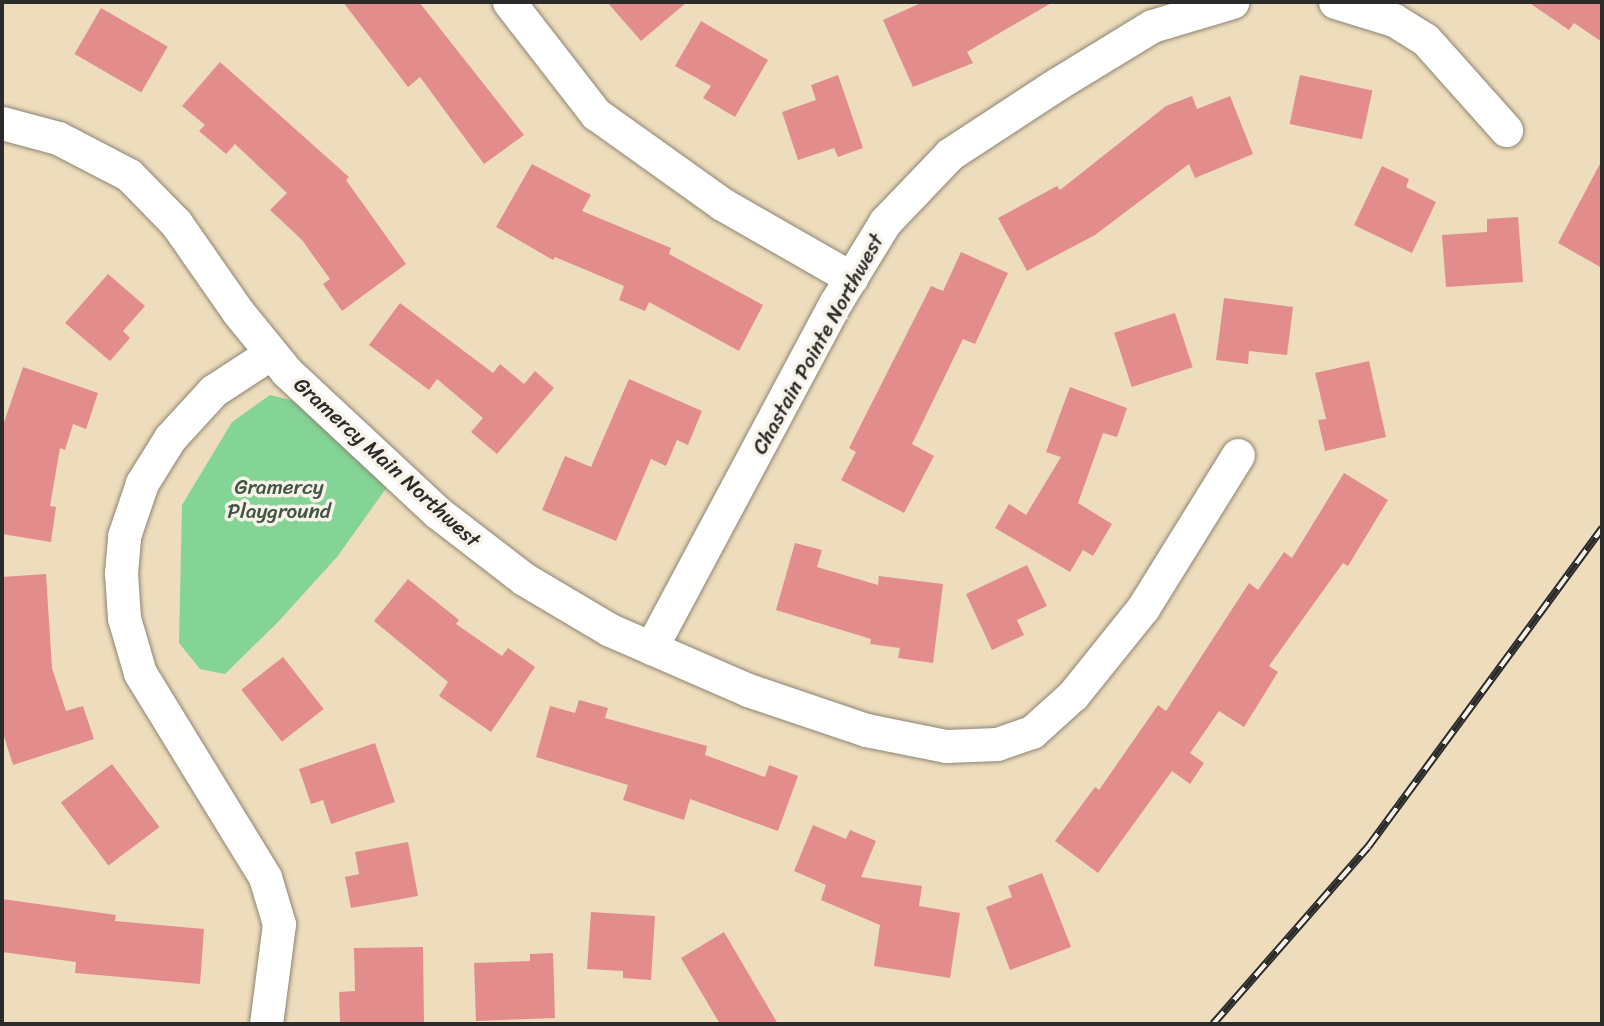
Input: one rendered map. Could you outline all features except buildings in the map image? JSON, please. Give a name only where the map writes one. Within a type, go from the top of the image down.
[{"type":"street","points":[[509,2],[596,114],[722,204],[851,278]]},
{"type":"street","name":"Chastain Pointe Northwest","points":[[651,648],[851,278],[885,222],[950,154],[1152,26],[1231,2]]},
{"type":"street","points":[[1335,2],[1394,20],[1425,38],[1506,130]]},
{"type":"street","name":"Gramercy Main Northwest","points":[[2,123],[58,138],[129,175],[176,223],[271,353],[387,465],[469,537],[524,579],[610,630],[748,690],[866,730],[946,746],[997,744],[1032,732],[1073,695],[1143,608],[1238,455]]},
{"type":"street","points":[[266,1024],[279,924],[265,877],[140,673],[124,618],[121,573],[124,536],[142,483],[170,438],[213,391],[271,353]]},
{"type":"green space","name":"Gramercy Playground","points":[[270,395],[294,401],[390,483],[337,557],[278,622],[225,674],[200,669],[179,643],[182,505],[232,422]]},
{"type":"railway","points":[[1213,1024],[1368,847],[1602,528]]}]
